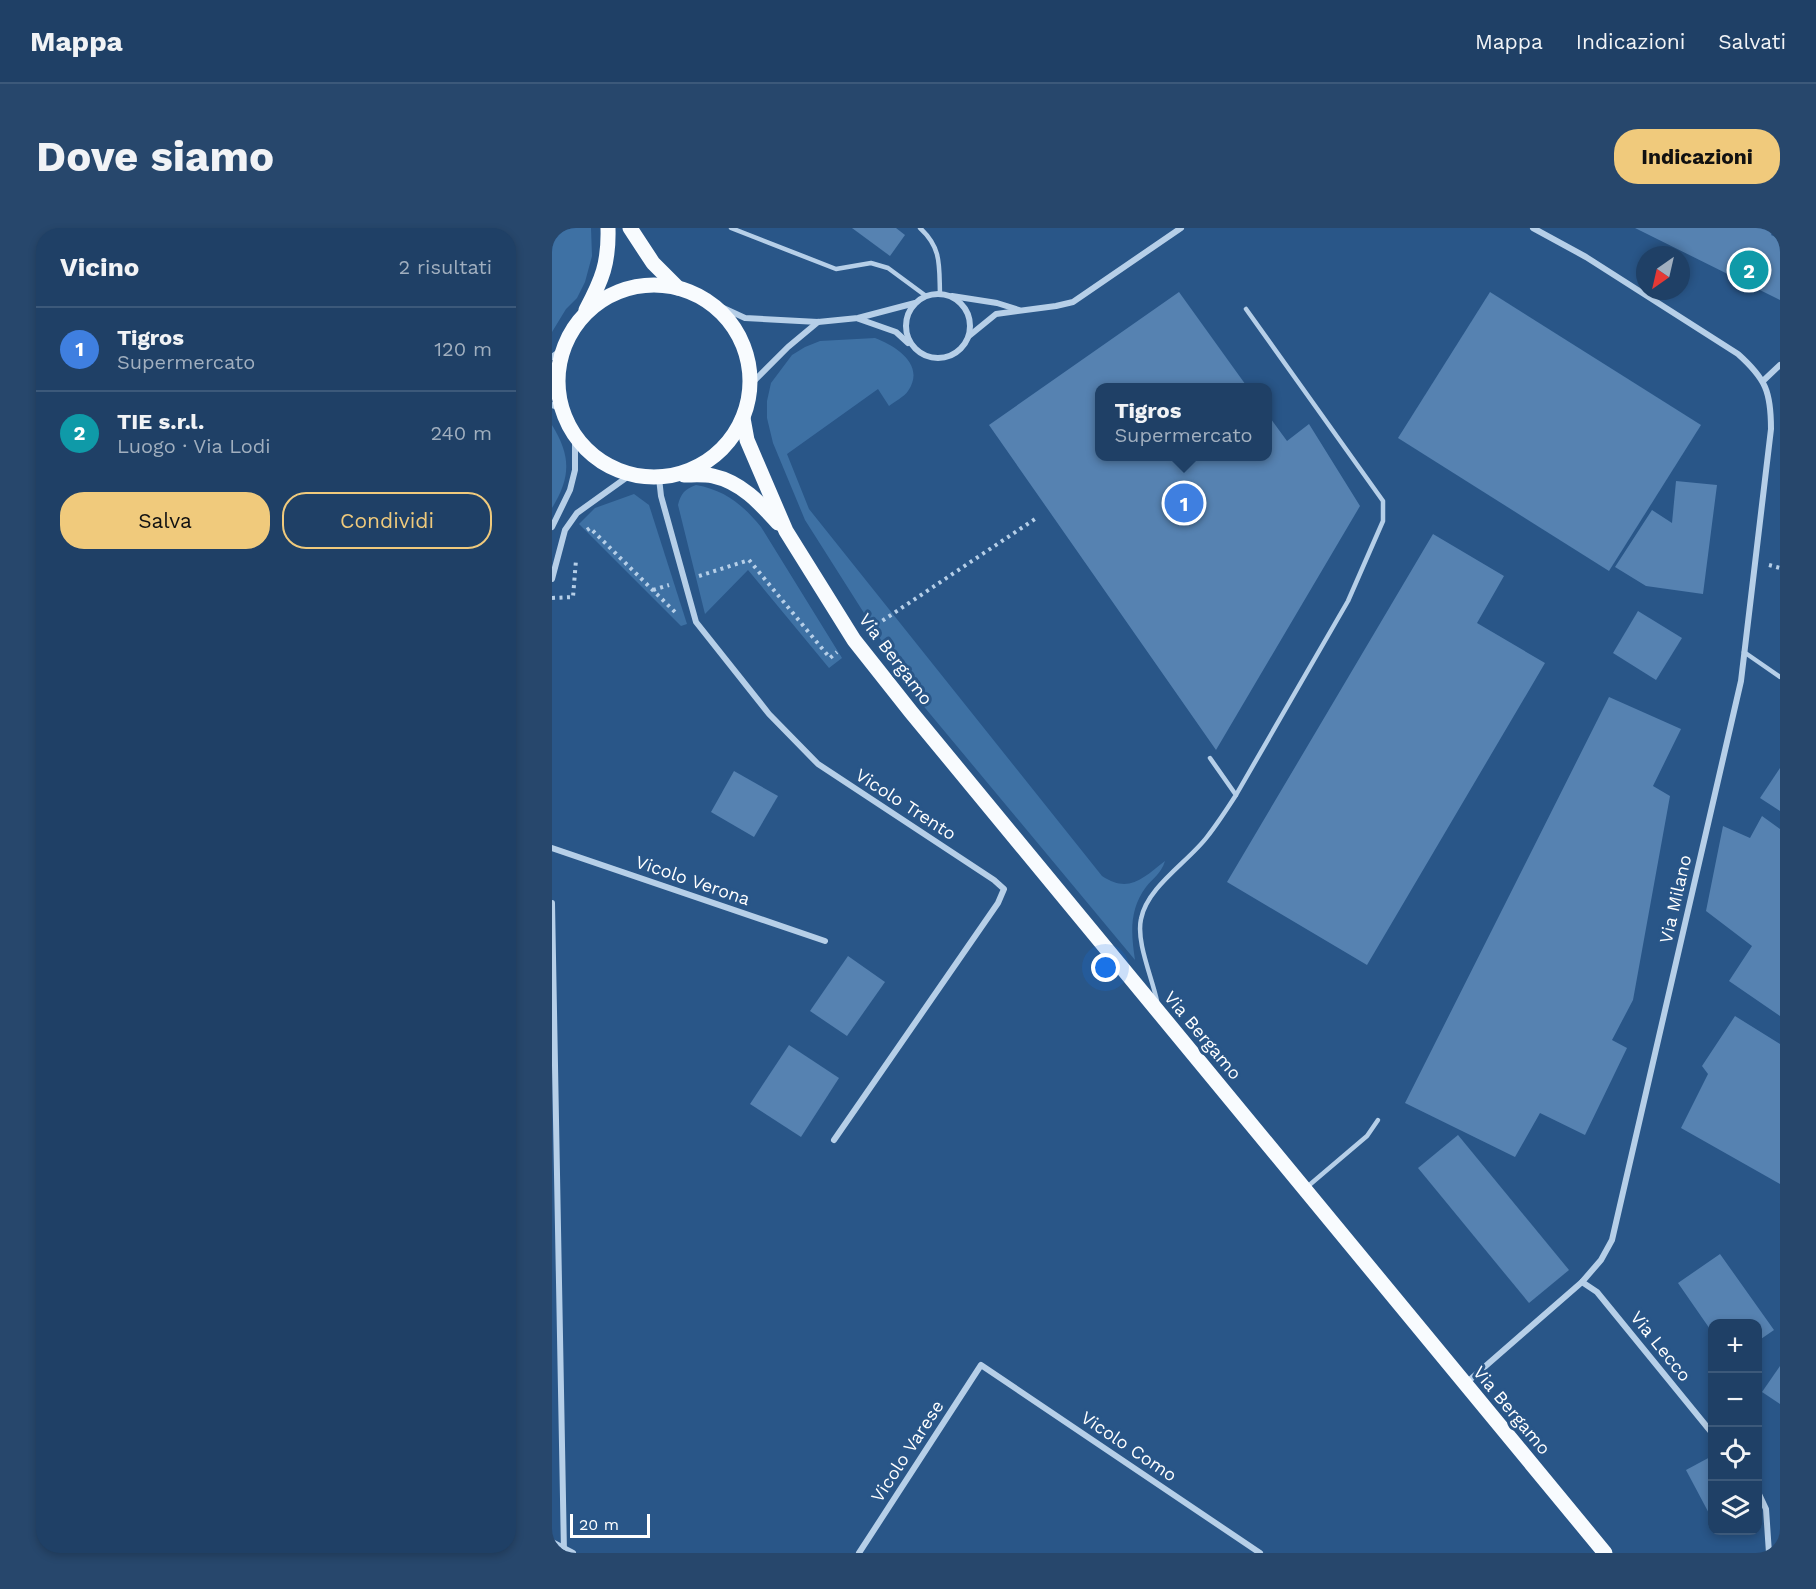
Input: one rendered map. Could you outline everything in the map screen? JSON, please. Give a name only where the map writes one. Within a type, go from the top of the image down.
[{"type":"main road","points":[[583,316],[599,302],[617,292],[657,285],[678,288],[706,300],[725,316],[739,336],[748,360],[750,385],[743,418],[735,434],[724,448],[695,469],[678,475],[660,478],[630,475],[609,467],[590,454],[575,436],[557,406],[557,353],[583,316],[603,278],[608,250],[608,228]]},
{"type":"main road","points":[[630,228],[653,263],[678,288]]},
{"type":"main road","name":"Via Bergamo","points":[[743,418],[747,441],[786,531],[854,640],[1605,1553]]},
{"type":"main road","name":"Via Bergamo","points":[[678,475],[711,476],[740,487],[758,501],[786,531]]},
{"type":"street","points":[[858,318],[896,332],[921,354],[941,359],[960,350],[969,336],[996,314],[1073,302],[1180,228]]},
{"type":"street","points":[[1533,228],[1596,263],[1738,354],[1763,381],[1780,365]]},
{"type":"street","points":[[706,300],[745,318],[818,322],[858,318],[915,303],[926,296],[940,294],[997,303],[1019,310]]},
{"type":"street","points":[[951,296],[966,308],[971,327],[969,336]]},
{"type":"street","points":[[912,346],[906,329],[909,311],[915,303]]},
{"type":"street","points":[[750,385],[788,347],[818,322]]},
{"type":"street","name":"Via Milano","points":[[1465,1384],[1582,1282],[1601,1260],[1612,1240],[1741,681],[1771,429],[1771,402],[1763,381]]},
{"type":"street","points":[[552,527],[570,490],[575,470],[575,436]]},
{"type":"street","points":[[552,579],[566,530],[577,513],[630,475]]},
{"type":"street","name":"Vicolo Trento","points":[[660,478],[661,495],[696,622],[769,714],[818,764],[994,880],[1004,889],[998,903],[834,1140]]},
{"type":"street","name":"Vicolo Verona","points":[[552,848],[825,941]]},
{"type":"street","points":[[552,903],[563,1550]]},
{"type":"street","name":"Via Lecco","points":[[1582,1282],[1597,1292],[1708,1427]]},
{"type":"street","name":"Vicolo Varese","points":[[859,1553],[981,1365]]},
{"type":"street","name":"Vicolo Como","points":[[981,1365],[1260,1553]]},
{"type":"street","points":[[1762,1500],[1766,1509],[1769,1553]]},
{"type":"street","points":[[552,1542],[563,1550],[573,1553]]},
{"type":"lane","points":[[731,228],[836,269],[871,263],[888,268],[926,296]]},
{"type":"lane","points":[[920,228],[938,254],[940,294]]},
{"type":"lane","points":[[1159,1012],[1141,937],[1141,919],[1147,904],[1156,890],[1207,837],[1236,795],[1348,601],[1383,521],[1383,501],[1246,309]]},
{"type":"lane","points":[[1744,652],[1780,677]]},
{"type":"lane","points":[[1210,758],[1236,795]]},
{"type":"lane","points":[[1305,1189],[1367,1136],[1378,1120]]},
{"type":"path","points":[[584,533],[590,528],[653,590]]},
{"type":"path","points":[[552,598],[573,597],[577,550]]},
{"type":"shaded area","points":[[552,228],[591,228],[592,256],[585,282],[577,298],[566,309],[552,332]]},
{"type":"shaded area","points":[[875,338],[892,346],[906,358],[911,365],[913,382],[902,397],[889,406],[878,389],[787,454],[809,509],[1102,876],[1120,884],[1128,884],[1143,878],[1165,861],[1159,873],[1140,896],[1134,913],[1132,931],[1135,960],[921,703],[805,520],[773,443],[767,418],[767,401],[771,383],[792,355],[805,347],[820,341]]},
{"type":"shaded area","points":[[552,425],[563,447],[566,467],[563,486],[552,508]]},
{"type":"shaded area","points":[[696,485],[716,491],[733,500],[761,527],[842,658],[829,668],[748,570],[705,614],[678,505],[684,492]]},
{"type":"shaded area","points":[[634,494],[649,505],[687,624],[681,626],[579,524],[595,508]]},
{"type":"building","points":[[852,228],[896,228],[905,235],[890,256]]},
{"type":"building","points":[[1635,228],[1775,228],[1771,235],[1780,239],[1780,300],[1690,255],[1690,246],[1671,246]]},
{"type":"building","points":[[1179,292],[1244,383],[1095,383],[1095,461],[1272,461],[1272,420],[1287,441],[1309,424],[1360,506],[1216,750],[989,425]]},
{"type":"building","points":[[1490,292],[1701,425],[1609,571],[1398,438]]},
{"type":"building","points":[[1676,481],[1717,485],[1703,594],[1646,586],[1615,567],[1652,510],[1672,523]]},
{"type":"building","points":[[1433,534],[1504,576],[1477,623],[1545,663],[1367,965],[1227,882]]},
{"type":"building","points":[[1638,611],[1682,638],[1656,680],[1613,653]]},
{"type":"building","points":[[1609,697],[1681,729],[1653,786],[1670,796],[1633,1000],[1612,1040],[1627,1048],[1585,1135],[1540,1113],[1515,1157],[1405,1103]]},
{"type":"building","points":[[1780,768],[1780,811],[1760,798]]},
{"type":"building","points":[[734,771],[778,796],[754,837],[711,812]]},
{"type":"building","points":[[1762,816],[1780,829],[1780,1016],[1729,981],[1752,946],[1706,911],[1723,826],[1750,838]]},
{"type":"building","points":[[848,956],[885,982],[847,1036],[810,1011]]},
{"type":"building","points":[[1735,1016],[1780,1044],[1780,1184],[1681,1128],[1708,1074],[1702,1066]]},
{"type":"building","points":[[789,1045],[839,1078],[801,1137],[750,1104]]},
{"type":"building","points":[[1458,1135],[1569,1270],[1529,1303],[1418,1168]]},
{"type":"building","points":[[1720,1254],[1774,1330],[1762,1338],[1762,1319],[1708,1319],[1708,1326],[1678,1283]]},
{"type":"building","points":[[1780,1366],[1780,1404],[1762,1392]]},
{"type":"building","points":[[1708,1458],[1708,1511],[1686,1470]]},
{"type":"place","name":"TIE s.r.l.","points":[[1749,270]]},
{"type":"place","name":"Tigros","points":[[1184,503]]}]
